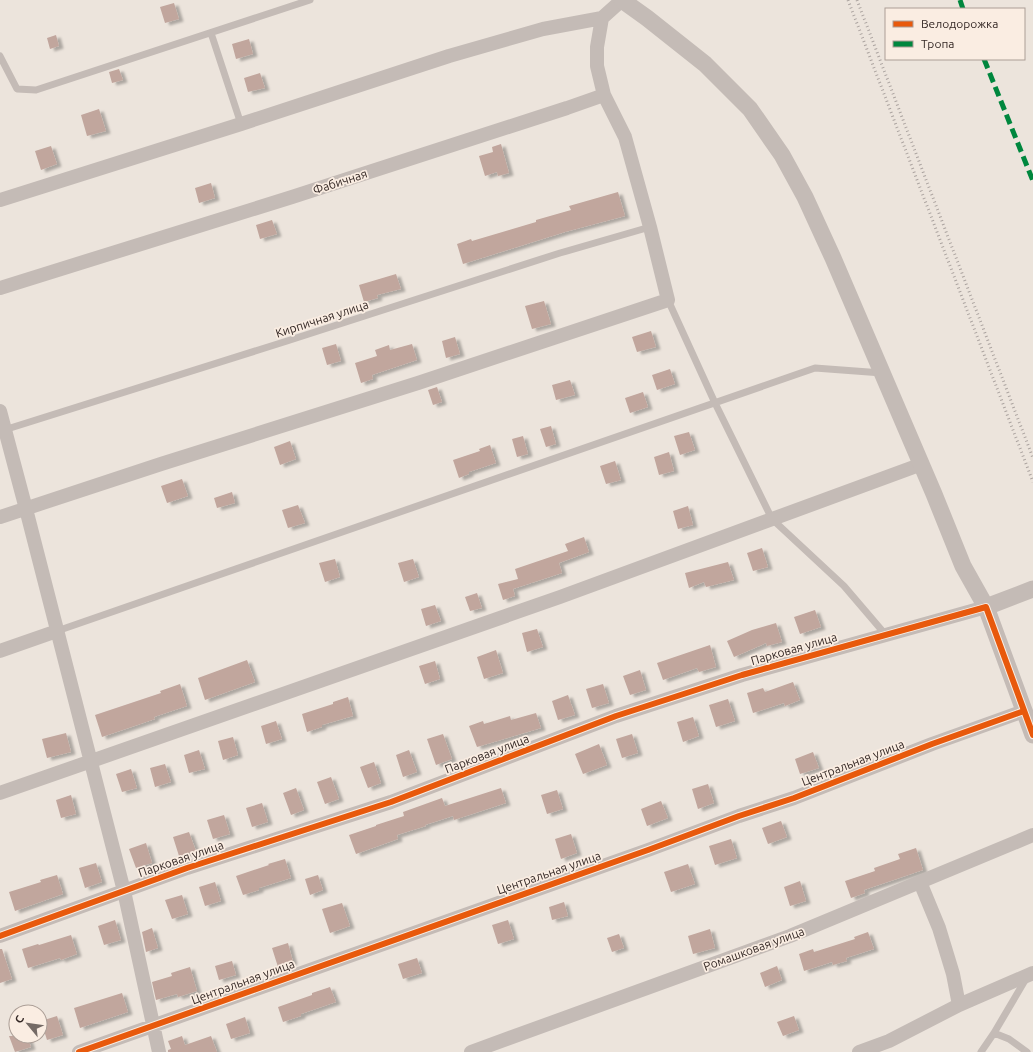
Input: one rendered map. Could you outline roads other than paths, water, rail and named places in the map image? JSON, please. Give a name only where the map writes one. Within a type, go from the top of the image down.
[{"type":"street","points":[[0,200],[241,124],[449,56],[544,29],[602,18],[622,0],[705,64],[750,109],[782,155],[805,197],[833,258],[922,464],[963,566],[986,607],[1033,735]]},
{"type":"street","points":[[0,517],[161,464],[418,383],[668,300],[650,227],[625,137],[604,95],[597,66],[597,48],[602,18]]},
{"type":"street","name":"Фабичная","points":[[0,288],[284,200],[604,95]]},
{"type":"street","points":[[0,411],[2,430],[26,509],[124,891],[159,1052]]},
{"type":"street","points":[[0,793],[560,597],[922,464]]},
{"type":"street","points":[[986,607],[1027,592]]},
{"type":"street","name":"Парковая улица","points":[[0,936],[186,868],[391,802],[623,714],[742,675],[884,634],[986,607]]},
{"type":"street","points":[[0,651],[57,631]]},
{"type":"street","name":"Центральная улица","points":[[79,1052],[794,798],[932,744],[1024,711]]},
{"type":"street","name":"Ромашковая улица","points":[[471,1052],[790,936],[1032,837]]},
{"type":"street","points":[[920,882],[939,928],[953,974],[959,1005]]},
{"type":"street","points":[[859,1052],[889,1041],[959,1005],[1031,971]]},
{"type":"lane","points":[[0,56],[17,89],[36,90],[310,0]]},
{"type":"lane","points":[[211,33],[241,124]]},
{"type":"lane","name":"Кирпичная улица","points":[[2,430],[287,342],[560,253],[650,227]]},
{"type":"lane","points":[[668,300],[715,402],[772,519],[844,586],[884,634]]},
{"type":"lane","points":[[57,631],[815,368],[882,373]]},
{"type":"lane","points":[[981,1052],[1031,971]]},
{"type":"lane","points":[[994,1033],[1009,1039],[1027,1052]]},
{"type":"railway","points":[[848,0],[1033,482]]},
{"type":"railway","points":[[857,0],[1033,458]]}]
